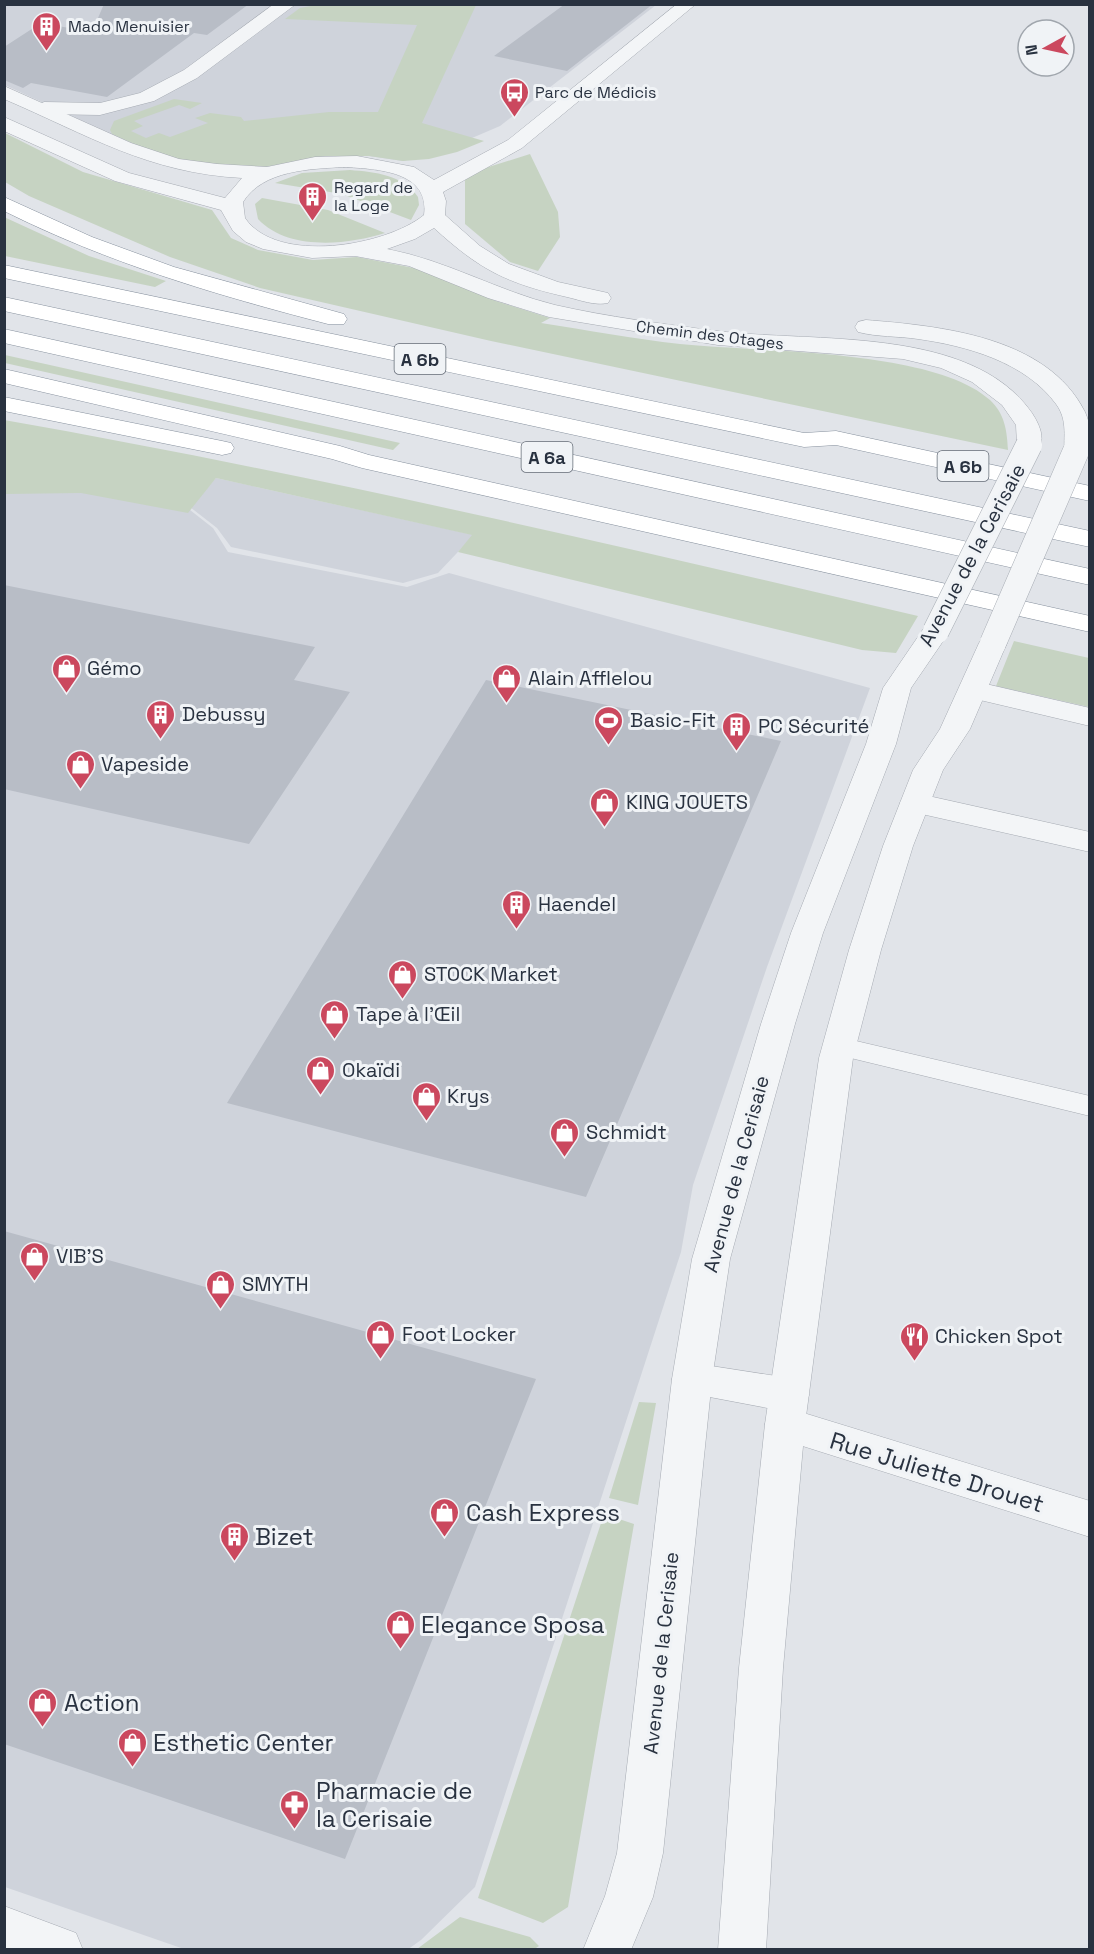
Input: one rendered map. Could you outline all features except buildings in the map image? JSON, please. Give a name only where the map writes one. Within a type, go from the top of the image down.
[{"type":"highway","points":[[4,202],[90,245],[183,279],[461,349],[813,426],[836,438]]},
{"type":"highway","name":"A 6b","points":[[4,271],[804,440],[836,438],[1089,494]]},
{"type":"highway","name":"A 6a","points":[[4,304],[1089,539]]},
{"type":"highway","name":"A 6a","points":[[4,336],[1089,577]]},
{"type":"highway","points":[[4,376],[340,453],[362,461],[1089,624]]},
{"type":"highway","points":[[4,404],[328,469],[362,461]]},
{"type":"street","points":[[91,131],[98,120],[122,107],[159,93],[191,75],[288,4]]},
{"type":"street","points":[[432,189],[514,144],[688,4]]},
{"type":"street","points":[[4,92],[44,108],[141,154],[167,162],[201,168],[270,173]]},
{"type":"street","points":[[44,108],[78,113],[122,107]]},
{"type":"street","points":[[399,169],[437,162],[494,144],[540,121]]},
{"type":"street","points":[[4,123],[122,177],[231,206]]},
{"type":"street","points":[[344,161],[399,169],[420,178],[432,189],[437,198],[434,217],[414,232],[398,239],[356,250],[301,250],[256,238],[241,228],[233,218],[231,206],[242,189],[270,173],[318,162],[344,161]]},
{"type":"street","name":"Chemin des Otages","points":[[434,217],[484,259],[536,282],[630,304],[707,314]]},
{"type":"street","name":"Chemin des Otages","points":[[356,250],[414,261],[496,293],[549,310],[600,320],[718,338],[903,352],[950,363],[980,377],[1011,400],[1028,425],[1029,445]]},
{"type":"street","name":"Chemin des Otages","points":[[751,319],[917,331],[994,351],[1025,365],[1046,379],[1071,407],[1078,420],[1079,433],[1076,451],[973,690]]},
{"type":"street","name":"Avenue de la Cerisaie","points":[[607,1950],[629,1897],[640,1853],[692,1378],[711,1259],[777,1024],[835,856],[881,744],[891,702],[905,675],[936,631],[1029,445]]},
{"type":"street","points":[[742,1950],[761,1668],[787,1410],[839,1046],[865,950],[915,803],[931,764],[955,729],[973,690],[1089,717]]},
{"type":"street","points":[[915,803],[1089,842]]},
{"type":"street","points":[[839,1046],[1089,1106]]},
{"type":"street","name":"Rue Juliette Drouet","points":[[692,1378],[787,1410],[858,1448],[1089,1519]]},
{"type":"street","points":[[4,1930],[58,1950]]},
{"type":"shaded area","points":[[5,5],[656,5],[500,126],[444,150],[403,161],[369,156],[326,156],[294,160],[153,154],[5,85]]},
{"type":"shaded area","points":[[216,478],[474,535],[438,573],[403,583],[231,547],[217,528],[190,507]]},
{"type":"shaded area","points":[[5,482],[73,488],[190,510],[213,528],[228,552],[407,587],[449,573],[870,688],[767,967],[693,1185],[681,1252],[475,1887],[421,1940],[407,1950],[184,1949],[5,1887]]},
{"type":"green space","points":[[316,5],[476,5],[422,123],[484,141],[457,152],[429,159],[403,161],[369,156],[326,156],[254,169],[204,166],[154,153],[112,134],[110,130],[114,121],[174,99],[202,103],[190,109],[179,105],[134,121],[143,126],[131,131],[146,138],[159,133],[170,137],[208,123],[195,118],[210,113],[241,117],[244,121],[329,112],[378,112],[417,25],[285,19],[300,8]]},
{"type":"green space","points":[[5,133],[83,172],[212,210],[231,238],[258,250],[313,260],[357,257],[419,269],[496,301],[550,318],[541,323],[680,344],[843,356],[888,362],[929,371],[964,383],[995,405],[1004,423],[1008,450],[491,341],[260,288],[170,257],[29,196],[5,182]]},
{"type":"green space","points":[[530,154],[558,212],[560,237],[538,271],[510,262],[465,224],[465,178],[479,170]]},
{"type":"green space","points":[[350,170],[388,176],[405,184],[418,197],[419,205],[411,220],[342,194],[275,183],[302,173]]},
{"type":"green space","points":[[262,198],[328,210],[385,233],[336,242],[301,241],[271,229],[258,219],[255,204]]},
{"type":"green space","points":[[4,217],[89,256],[166,281],[155,287],[5,256]]},
{"type":"green space","points":[[5,355],[400,443],[393,450],[5,363]]},
{"type":"green space","points":[[4,420],[348,487],[918,616],[896,653],[862,650],[458,552],[472,535],[216,478],[188,513],[81,493],[5,494]]},
{"type":"green space","points":[[1014,641],[1089,658],[1089,707],[996,686]]},
{"type":"green space","points":[[639,1402],[656,1403],[638,1505],[609,1498]]},
{"type":"green space","points":[[604,1514],[634,1524],[568,1907],[543,1923],[478,1898]]},
{"type":"green space","points":[[460,1917],[530,1937],[539,1946],[533,1950],[417,1949]]},
{"type":"place","name":"Mado Menuisier","points":[[47,52]]},
{"type":"place","name":"Parc de Médicis","points":[[514,118]]},
{"type":"place","name":"Regard de la Loge","points":[[313,222]]},
{"type":"place","name":"Gémo","points":[[66,694]]},
{"type":"place","name":"Alain Afflelou","points":[[507,704]]},
{"type":"place","name":"Debussy","points":[[161,740]]},
{"type":"place","name":"Basic-Fit","points":[[609,746]]},
{"type":"place","name":"PC Sécurité","points":[[737,752]]},
{"type":"place","name":"Vapeside","points":[[80,790]]},
{"type":"place","name":"KING JOUETS","points":[[605,828]]},
{"type":"place","name":"Haendel","points":[[517,930]]},
{"type":"place","name":"STOCK Market","points":[[403,1000]]},
{"type":"place","name":"Tape à l'Œil","points":[[335,1040]]},
{"type":"place","name":"Okaïdi","points":[[321,1096]]},
{"type":"place","name":"Krys","points":[[426,1122]]},
{"type":"place","name":"Schmidt","points":[[565,1158]]},
{"type":"place","name":"VIB'S","points":[[35,1282]]},
{"type":"place","name":"SMYTH","points":[[221,1310]]},
{"type":"place","name":"Foot Locker","points":[[381,1360]]},
{"type":"place","name":"Chicken Spot","points":[[914,1362]]},
{"type":"place","name":"Cash Express","points":[[445,1538]]},
{"type":"place","name":"Bizet","points":[[234,1562]]},
{"type":"place","name":"Elegance Sposa","points":[[400,1650]]},
{"type":"place","name":"Action","points":[[43,1728]]},
{"type":"place","name":"Esthetic Center","points":[[132,1768]]},
{"type":"place","name":"Pharmacie de la Cerisaie","points":[[295,1830]]}]
